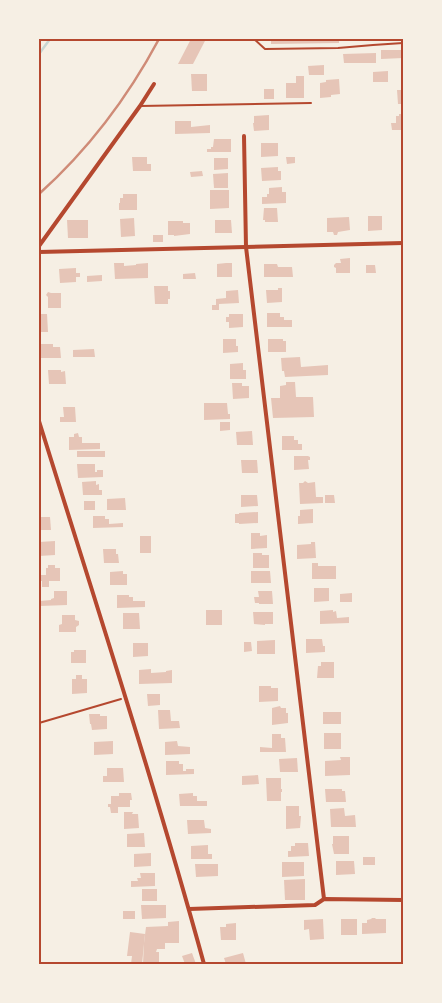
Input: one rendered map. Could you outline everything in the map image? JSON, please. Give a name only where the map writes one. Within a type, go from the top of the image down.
[{"type":"street","points":[[39,246],[154,84]]},
{"type":"street","points":[[244,136],[246,247],[324,899]]},
{"type":"street","points":[[39,252],[403,243]]},
{"type":"street","points":[[39,420],[189,909],[204,964]]},
{"type":"street","points":[[189,909],[315,905],[324,899],[403,900]]},
{"type":"lane","points":[[254,39],[265,49],[338,48],[403,43]]},
{"type":"lane","points":[[140,106],[311,103]]},
{"type":"path","points":[[39,723],[125,698]]},
{"type":"building","points":[[191,39],[206,39],[193,64],[178,64]]},
{"type":"building","points":[[271,39],[339,39],[339,43],[271,44]]},
{"type":"building","points":[[381,50],[403,50],[403,58],[381,59]]},
{"type":"building","points":[[376,53],[376,63],[344,63],[343,54]]},
{"type":"building","points":[[324,65],[324,75],[309,75],[308,66]]},
{"type":"building","points":[[388,71],[388,82],[373,82],[373,72]]},
{"type":"building","points":[[191,74],[207,74],[207,91],[192,91]]},
{"type":"building","points":[[296,76],[304,76],[304,98],[286,98],[286,83],[296,83]]},
{"type":"building","points":[[339,79],[340,94],[320,98],[320,83],[326,82],[326,80]]},
{"type":"building","points":[[403,88],[403,104],[398,104],[397,90],[401,90]]},
{"type":"building","points":[[264,89],[274,89],[274,99],[264,99]]},
{"type":"building","points":[[399,114],[403,114],[403,128],[402,130],[392,130],[391,123],[396,123],[396,116],[399,116]]},
{"type":"building","points":[[269,115],[269,130],[254,131],[254,116]]},
{"type":"building","points":[[175,121],[191,121],[191,127],[210,125],[210,133],[175,134]]},
{"type":"building","points":[[214,139],[231,139],[231,152],[207,152],[207,149],[213,147]]},
{"type":"building","points":[[261,143],[278,143],[278,156],[261,157]]},
{"type":"building","points":[[132,157],[147,157],[147,164],[151,164],[151,171],[133,171]]},
{"type":"building","points":[[286,157],[295,157],[295,163],[287,164]]},
{"type":"building","points":[[214,158],[228,158],[228,169],[214,170]]},
{"type":"building","points":[[278,167],[278,171],[281,171],[281,180],[262,181],[261,168]]},
{"type":"building","points":[[202,171],[203,176],[191,177],[190,172]]},
{"type":"building","points":[[228,173],[228,188],[214,188],[213,174]]},
{"type":"building","points":[[282,187],[282,192],[286,192],[286,203],[262,204],[262,197],[267,197],[269,188]]},
{"type":"building","points":[[210,190],[229,190],[229,208],[210,209]]},
{"type":"building","points":[[123,194],[137,194],[137,210],[119,210],[120,198],[123,198]]},
{"type":"building","points":[[264,208],[277,208],[278,222],[265,222],[263,220]]},
{"type":"building","points":[[368,216],[382,216],[382,230],[368,231]]},
{"type":"building","points":[[349,217],[350,230],[338,232],[337,235],[334,235],[333,232],[327,232],[327,218]]},
{"type":"building","points":[[134,218],[135,236],[121,237],[120,219]]},
{"type":"building","points":[[67,220],[88,220],[88,238],[68,238]]},
{"type":"building","points":[[215,220],[231,220],[232,233],[215,233]]},
{"type":"building","points":[[168,221],[190,223],[190,234],[168,235]]},
{"type":"building","points":[[153,235],[163,235],[163,242],[153,242]]},
{"type":"building","points":[[350,258],[350,273],[336,273],[334,265],[341,263],[340,259]]},
{"type":"building","points":[[114,263],[124,263],[124,266],[148,263],[148,278],[115,279]]},
{"type":"building","points":[[232,263],[232,277],[217,277],[217,264]]},
{"type":"building","points":[[264,264],[292,267],[293,277],[264,277]]},
{"type":"building","points":[[366,265],[375,265],[376,273],[366,273]]},
{"type":"building","points":[[76,268],[76,273],[80,273],[80,277],[76,277],[76,282],[60,283],[59,269]]},
{"type":"building","points":[[195,273],[196,279],[183,279],[183,274]]},
{"type":"building","points":[[102,275],[102,281],[87,282],[87,276]]},
{"type":"building","points":[[154,286],[168,286],[170,299],[168,299],[168,304],[155,304]]},
{"type":"building","points":[[278,288],[282,288],[282,302],[267,303],[266,290],[278,290]]},
{"type":"building","points":[[238,290],[239,303],[219,304],[219,310],[212,310],[212,305],[216,305],[216,299],[226,298],[226,291]]},
{"type":"building","points":[[48,292],[61,293],[61,308],[48,308],[48,297],[46,295]]},
{"type":"building","points":[[267,313],[280,313],[280,317],[284,317],[284,320],[292,320],[292,327],[267,327]]},
{"type":"building","points":[[39,314],[47,314],[48,332],[39,332]]},
{"type":"building","points":[[229,314],[243,314],[243,327],[229,328],[229,322],[226,322],[226,317],[229,317]]},
{"type":"building","points":[[223,339],[236,339],[238,352],[223,353]]},
{"type":"building","points":[[268,339],[283,339],[283,341],[286,341],[286,352],[268,352]]},
{"type":"building","points":[[41,344],[53,344],[53,347],[60,347],[61,358],[41,358]]},
{"type":"building","points":[[94,349],[95,357],[73,357],[73,350]]},
{"type":"building","points":[[300,357],[301,367],[328,365],[328,375],[285,377],[284,371],[282,371],[281,358]]},
{"type":"building","points":[[243,363],[243,370],[246,370],[246,379],[230,379],[230,364]]},
{"type":"building","points":[[48,370],[65,371],[66,384],[49,384]]},
{"type":"building","points":[[286,382],[295,382],[296,397],[313,397],[314,417],[273,418],[271,398],[280,398],[280,386],[286,385]]},
{"type":"building","points":[[232,383],[242,383],[242,386],[249,386],[249,398],[233,399]]},
{"type":"building","points":[[204,403],[227,403],[230,419],[204,420]]},
{"type":"building","points":[[63,407],[75,407],[76,422],[60,422],[60,417],[64,417]]},
{"type":"building","points":[[220,422],[230,422],[230,430],[220,431]]},
{"type":"building","points":[[252,431],[253,445],[237,445],[236,432]]},
{"type":"building","points":[[78,433],[79,437],[82,437],[82,443],[100,443],[100,449],[69,450],[69,437],[74,437],[74,434]]},
{"type":"building","points":[[282,436],[294,436],[294,440],[298,440],[298,444],[302,444],[302,450],[282,450]]},
{"type":"building","points":[[77,451],[105,451],[105,457],[77,457]]},
{"type":"building","points":[[294,456],[310,457],[310,460],[308,460],[309,469],[294,470]]},
{"type":"building","points":[[241,460],[257,460],[258,473],[242,473]]},
{"type":"building","points":[[77,464],[95,464],[95,472],[103,470],[103,477],[78,478]]},
{"type":"building","points":[[96,481],[96,485],[99,484],[99,490],[102,490],[102,495],[83,495],[82,482]]},
{"type":"building","points":[[305,481],[308,483],[315,482],[316,497],[323,497],[323,503],[300,504],[299,483]]},
{"type":"building","points":[[241,495],[257,495],[258,506],[241,507]]},
{"type":"building","points":[[325,495],[334,495],[335,503],[325,503]]},
{"type":"building","points":[[125,498],[126,510],[107,510],[107,499]]},
{"type":"building","points":[[84,501],[95,501],[95,510],[84,510]]},
{"type":"building","points":[[313,509],[313,523],[298,524],[300,510]]},
{"type":"building","points":[[258,512],[258,523],[235,523],[235,514]]},
{"type":"building","points":[[93,516],[105,516],[105,519],[109,519],[109,524],[123,523],[123,527],[93,528]]},
{"type":"building","points":[[39,517],[50,517],[51,530],[39,530]]},
{"type":"building","points":[[251,533],[260,533],[260,536],[267,535],[267,548],[251,549]]},
{"type":"building","points":[[140,536],[151,536],[151,553],[140,553]]},
{"type":"building","points":[[55,541],[55,555],[39,556],[39,542]]},
{"type":"building","points":[[311,542],[315,542],[316,558],[297,559],[297,545],[311,544]]},
{"type":"building","points":[[103,549],[116,549],[119,563],[104,563]]},
{"type":"building","points":[[253,553],[269,555],[269,568],[253,568]]},
{"type":"building","points":[[312,563],[318,563],[318,566],[336,566],[336,579],[312,579]]},
{"type":"building","points":[[48,565],[55,565],[55,568],[60,568],[60,581],[49,581],[49,587],[42,587],[40,575],[46,575]]},
{"type":"building","points":[[123,571],[123,574],[127,574],[127,585],[110,585],[110,572]]},
{"type":"building","points":[[251,571],[270,571],[271,583],[251,583]]},
{"type":"building","points":[[314,588],[329,588],[329,601],[314,602]]},
{"type":"building","points":[[54,591],[67,591],[67,605],[40,606],[40,601],[54,598]]},
{"type":"building","points":[[258,591],[272,591],[273,604],[255,603],[254,597],[259,597]]},
{"type":"building","points":[[352,593],[352,602],[340,602],[340,594]]},
{"type":"building","points":[[117,595],[129,595],[129,597],[133,597],[133,601],[145,601],[145,607],[117,608]]},
{"type":"building","points":[[206,610],[222,610],[222,625],[206,625]]},
{"type":"building","points":[[333,610],[333,612],[336,611],[337,618],[349,617],[349,623],[320,624],[320,611]]},
{"type":"building","points":[[253,612],[273,612],[273,624],[254,624]]},
{"type":"building","points":[[123,613],[139,613],[140,629],[123,629]]},
{"type":"building","points":[[62,615],[75,615],[75,620],[79,621],[76,632],[59,632],[59,625],[62,624]]},
{"type":"building","points":[[306,639],[322,639],[325,652],[306,653]]},
{"type":"building","points":[[275,640],[275,654],[257,654],[257,641]]},
{"type":"building","points":[[244,642],[251,642],[252,651],[244,652]]},
{"type":"building","points":[[133,643],[148,643],[148,656],[133,657]]},
{"type":"building","points":[[74,650],[86,650],[86,663],[71,663],[71,652],[74,652]]},
{"type":"building","points":[[321,662],[334,662],[334,678],[317,678],[318,666],[321,666]]},
{"type":"building","points":[[151,669],[151,673],[172,670],[172,683],[139,684],[139,670]]},
{"type":"building","points":[[76,675],[82,675],[82,679],[87,679],[87,693],[72,694],[72,679],[76,679]]},
{"type":"building","points":[[259,686],[278,688],[278,701],[259,702]]},
{"type":"building","points":[[147,694],[160,694],[160,705],[148,706]]},
{"type":"building","points":[[280,706],[281,708],[286,708],[288,723],[272,725],[272,708]]},
{"type":"building","points":[[158,710],[170,710],[171,721],[179,721],[180,728],[159,729]]},
{"type":"building","points":[[323,712],[341,712],[341,724],[323,724]]},
{"type":"building","points":[[89,714],[107,716],[107,729],[92,730]]},
{"type":"building","points":[[324,733],[341,733],[341,749],[324,749]]},
{"type":"building","points":[[272,734],[281,734],[281,738],[285,738],[286,752],[260,752],[260,747],[272,748]]},
{"type":"building","points":[[113,741],[113,754],[94,755],[94,742]]},
{"type":"building","points":[[177,741],[178,746],[190,747],[190,754],[165,755],[165,742]]},
{"type":"building","points":[[340,757],[350,757],[350,775],[325,776],[325,761],[341,760]]},
{"type":"building","points":[[297,758],[298,772],[280,772],[279,759]]},
{"type":"building","points":[[166,761],[179,761],[179,764],[183,764],[183,771],[194,769],[194,774],[166,775]]},
{"type":"building","points":[[107,768],[123,768],[124,782],[103,782],[103,776],[107,776]]},
{"type":"building","points":[[258,775],[259,784],[242,785],[242,776]]},
{"type":"building","points":[[266,778],[281,778],[281,801],[267,801]]},
{"type":"building","points":[[325,789],[342,789],[342,791],[345,791],[346,802],[326,802]]},
{"type":"building","points":[[119,793],[131,793],[130,807],[118,807],[118,813],[111,813],[108,804],[111,804],[111,796],[119,796]]},
{"type":"building","points":[[193,793],[193,796],[197,796],[197,801],[207,801],[207,806],[180,806],[179,794]]},
{"type":"building","points":[[286,806],[299,806],[299,816],[301,816],[300,828],[286,829]]},
{"type":"building","points":[[344,808],[345,816],[355,815],[356,827],[331,827],[330,809]]},
{"type":"building","points":[[124,812],[138,814],[139,828],[124,829]]},
{"type":"building","points":[[187,820],[204,820],[205,828],[211,829],[211,833],[188,834]]},
{"type":"building","points":[[144,833],[145,847],[127,847],[127,834]]},
{"type":"building","points":[[333,836],[349,836],[349,854],[334,854]]},
{"type":"building","points":[[295,843],[308,843],[309,856],[288,857],[288,851],[291,851],[291,846],[295,846]]},
{"type":"building","points":[[208,845],[208,854],[212,854],[212,859],[191,859],[191,846]]},
{"type":"building","points":[[151,853],[151,866],[134,867],[134,854]]},
{"type":"building","points":[[363,857],[375,857],[375,865],[363,865]]},
{"type":"building","points":[[336,861],[354,861],[355,874],[336,875]]},
{"type":"building","points":[[282,862],[304,862],[304,876],[282,877]]},
{"type":"building","points":[[195,864],[218,864],[218,876],[196,877]]},
{"type":"building","points":[[140,873],[155,873],[155,886],[131,887],[131,881],[138,881],[137,878],[141,878]]},
{"type":"building","points":[[305,879],[305,900],[285,900],[284,880]]},
{"type":"building","points":[[142,889],[157,889],[157,901],[142,901]]},
{"type":"building","points":[[141,905],[166,905],[166,918],[142,919]]},
{"type":"building","points":[[123,911],[135,911],[135,919],[123,919]]},
{"type":"building","points":[[372,918],[386,919],[386,933],[362,934],[362,923],[367,923],[367,920]]},
{"type":"building","points":[[323,919],[324,939],[310,940],[309,929],[304,930],[304,920]]},
{"type":"building","points":[[341,919],[357,919],[357,935],[341,935]]},
{"type":"building","points":[[179,921],[179,943],[165,943],[165,949],[157,949],[156,952],[159,952],[159,964],[143,964],[146,927],[168,926],[168,922]]},
{"type":"building","points":[[236,923],[236,940],[221,940],[220,927]]},
{"type":"building","points":[[130,932],[145,934],[142,964],[131,964],[132,956],[127,956]]},
{"type":"building","points":[[192,953],[196,964],[185,964],[182,956]]},
{"type":"building","points":[[243,953],[246,964],[226,964],[224,958]]},
{"type":"waterway","points":[[39,54],[50,39]]},
{"type":"railway","points":[[39,194],[74,159],[106,122],[147,61],[159,39]]}]
